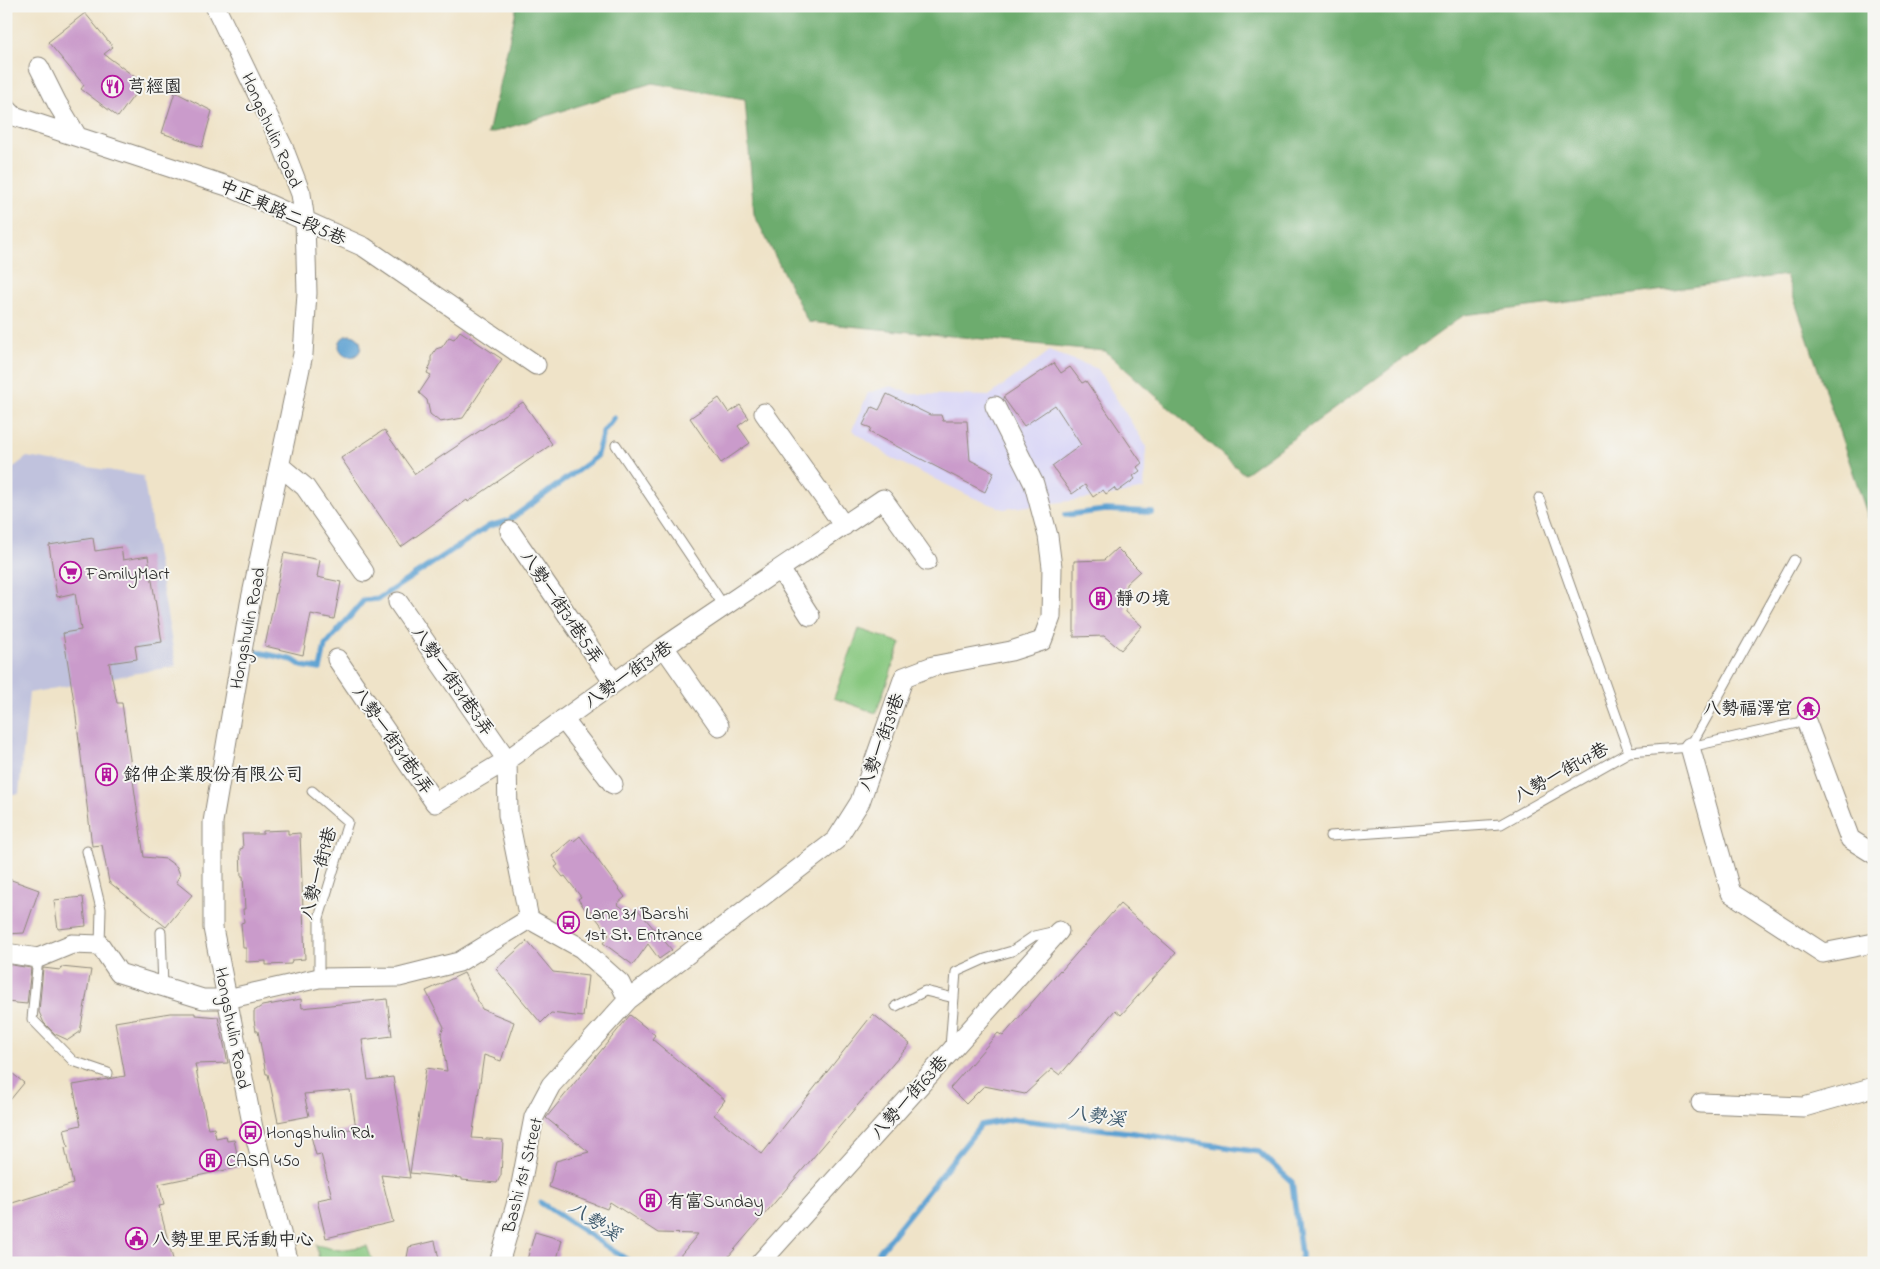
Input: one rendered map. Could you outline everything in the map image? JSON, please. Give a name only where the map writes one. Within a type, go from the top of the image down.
[{"type":"street","name":"Hongshulin Road","points":[[215,6],[283,147],[301,194],[305,221],[307,293],[303,354],[250,604],[212,822],[213,928],[253,1128],[289,1263]]},
{"type":"street","points":[[39,66],[57,103],[77,136]]},
{"type":"street","name":"中正東路二段5巷","points":[[6,108],[14,116],[230,187],[364,247],[536,365]]},
{"type":"street","name":"八勢一街39巷","points":[[628,1000],[836,840],[860,802],[904,677],[933,666],[1011,651],[1042,641],[1051,617],[1052,567],[1048,536],[1034,484],[995,406]]},
{"type":"street","points":[[764,413],[844,526]]},
{"type":"street","points":[[280,466],[305,487],[364,572]]},
{"type":"street","name":"八勢一街31巷","points":[[507,760],[664,647],[883,499],[927,561]]},
{"type":"street","name":"八勢一街31巷5弄","points":[[510,531],[614,683]]},
{"type":"street","points":[[780,569],[810,616]]},
{"type":"street","name":"八勢一街31巷3弄","points":[[398,602],[507,760]]},
{"type":"street","points":[[664,647],[719,726]]},
{"type":"street","name":"八勢一街31巷1弄","points":[[337,659],[436,803],[507,760]]},
{"type":"street","points":[[564,719],[613,784]]},
{"type":"street","points":[[1806,721],[1850,839],[1874,854]]},
{"type":"street","points":[[1690,747],[1731,893],[1823,953],[1874,943]]},
{"type":"street","points":[[507,760],[508,815],[529,919],[581,948],[620,983],[628,1000]]},
{"type":"street","points":[[6,953],[38,958],[72,944],[100,945],[119,972],[203,999],[227,998],[319,978],[399,977],[459,962],[529,919]]},
{"type":"street","name":"八勢一街63巷","points":[[760,1263],[1059,931]]},
{"type":"street","name":"Bashi 1st Street","points":[[499,1263],[519,1195],[534,1117],[551,1085],[628,1000]]},
{"type":"street","points":[[1701,1104],[1804,1107],[1874,1087]]},
{"type":"lane","points":[[616,445],[724,606]]},
{"type":"lane","name":"八勢一街47巷","points":[[1330,836],[1501,824],[1629,752],[1539,498]]},
{"type":"lane","points":[[1690,747],[1794,560]]},
{"type":"lane","points":[[1629,752],[1690,747],[1806,721]]},
{"type":"lane","name":"八勢一街9巷","points":[[312,791],[348,822],[319,918],[319,978]]},
{"type":"lane","points":[[87,852],[101,909],[100,945]]},
{"type":"lane","points":[[949,1052],[956,972],[985,958],[1012,951],[1034,936],[1059,931]]},
{"type":"lane","points":[[161,932],[163,987]]},
{"type":"lane","points":[[38,958],[32,1019],[73,1061],[108,1073]]},
{"type":"lane","points":[[896,1006],[926,991],[954,998]]},
{"type":"shaded area","points":[[1050,351],[1098,369],[1146,446],[1144,489],[1110,496],[1004,509],[974,498],[893,459],[852,430],[868,393],[891,386],[911,394],[989,396]]},
{"type":"shaded area","points":[[27,457],[143,476],[176,666],[29,693],[19,794],[6,794],[6,473]]},
{"type":"green space","points":[[517,6],[1874,6],[1874,534],[1786,275],[1464,315],[1244,474],[1105,351],[808,322],[754,214],[745,99],[652,83],[488,134]]},
{"type":"green space","points":[[859,629],[901,643],[876,713],[834,698]]},
{"type":"green space","points":[[316,1245],[339,1250],[367,1246],[373,1263],[320,1263]]},
{"type":"water","points":[[350,335],[358,338],[361,346],[358,354],[350,357],[342,354],[339,346],[342,338]]},
{"type":"building","points":[[85,13],[113,47],[104,54],[143,83],[118,117],[81,89],[84,85],[48,42]]},
{"type":"building","points":[[175,92],[212,111],[202,147],[162,133]]},
{"type":"building","points":[[460,331],[502,359],[463,418],[440,422],[430,414],[427,400],[419,393],[431,375],[427,373],[431,364],[431,357],[436,349],[442,347],[449,337],[454,339]]},
{"type":"building","points":[[1054,363],[1061,373],[1070,367],[1082,383],[1086,381],[1142,463],[1137,467],[1140,471],[1133,476],[1135,479],[1117,492],[1114,488],[1106,494],[1103,490],[1093,497],[1085,485],[1072,494],[1052,466],[1081,445],[1055,405],[1024,426],[1003,397]]},
{"type":"building","points":[[887,394],[930,415],[941,415],[943,421],[967,421],[970,460],[994,472],[985,492],[869,432],[871,428],[863,425],[872,407],[879,410]]},
{"type":"building","points":[[719,398],[729,413],[740,405],[749,418],[738,426],[750,443],[721,463],[690,418]]},
{"type":"building","points":[[523,402],[552,444],[468,502],[467,500],[401,547],[341,458],[384,430],[415,474]]},
{"type":"building","points":[[93,538],[95,551],[121,547],[123,560],[148,556],[162,642],[135,646],[137,659],[109,663],[117,703],[122,703],[144,857],[166,859],[177,867],[180,875],[176,882],[192,895],[166,927],[109,882],[102,845],[92,846],[75,708],[63,633],[81,630],[75,593],[57,597],[49,545]]},
{"type":"building","name":"靜の境","points":[[1117,548],[1140,571],[1126,584],[1126,612],[1142,626],[1121,650],[1104,636],[1074,637],[1074,561],[1104,560]]},
{"type":"building","points":[[284,553],[320,560],[317,577],[341,582],[334,619],[311,614],[303,655],[265,646]]},
{"type":"building","points":[[288,830],[288,834],[300,833],[305,959],[292,960],[291,964],[266,965],[266,961],[246,962],[246,948],[243,948],[241,923],[244,922],[243,909],[245,909],[243,876],[241,876],[240,849],[243,848],[242,834],[263,834],[263,831]]},
{"type":"building","points":[[580,836],[625,897],[617,904],[632,915],[638,910],[672,950],[659,959],[648,944],[633,965],[603,943],[609,935],[590,910],[587,912],[578,899],[581,897],[565,876],[563,877],[555,867],[558,865],[552,856],[572,839],[574,841]]},
{"type":"building","points":[[6,878],[39,890],[24,933],[6,934]]},
{"type":"building","points":[[83,897],[86,926],[58,929],[54,900]]},
{"type":"building","points":[[1120,904],[1176,953],[1121,1015],[1115,1010],[1060,1075],[1052,1069],[1025,1094],[984,1086],[966,1104],[950,1088],[998,1033],[1003,1036]]},
{"type":"building","points":[[527,941],[553,972],[588,976],[583,1017],[551,1013],[541,1023],[496,969]]},
{"type":"building","points":[[6,964],[31,968],[27,1004],[6,1002]]},
{"type":"building","points":[[61,967],[91,970],[80,1032],[68,1040],[55,1034],[44,1023],[39,1012],[43,968],[60,970]]},
{"type":"building","points":[[464,973],[482,1009],[514,1022],[501,1061],[484,1055],[472,1138],[503,1140],[501,1175],[497,1183],[410,1173],[426,1068],[447,1071],[441,1034],[444,1027],[426,991]]},
{"type":"building","points":[[301,999],[302,1008],[387,999],[392,1036],[362,1040],[368,1080],[393,1077],[410,1178],[381,1175],[393,1222],[326,1238],[317,1200],[332,1197],[321,1154],[316,1155],[311,1136],[356,1128],[350,1090],[304,1094],[309,1116],[278,1122],[258,1031],[256,1031],[254,1011],[262,1006]]},
{"type":"building","points":[[170,1013],[195,1013],[195,1015],[218,1017],[228,1063],[195,1064],[208,1129],[214,1128],[216,1138],[226,1136],[227,1141],[234,1140],[240,1167],[159,1184],[164,1205],[159,1206],[174,1263],[6,1263],[6,1205],[73,1184],[65,1148],[68,1147],[64,1129],[81,1125],[73,1085],[125,1076],[115,1022]]},
{"type":"building","points":[[873,1014],[910,1044],[723,1263],[674,1263],[698,1234],[658,1233],[610,1202],[607,1209],[549,1187],[556,1161],[589,1152],[546,1118],[630,1015],[655,1035],[652,1039],[725,1100],[714,1115],[762,1154]]},
{"type":"building","points":[[6,1068],[24,1083],[6,1105]]},
{"type":"building","points":[[535,1232],[562,1240],[556,1263],[526,1263]]},
{"type":"building","points":[[435,1241],[440,1263],[406,1263],[409,1247]]},
{"type":"waterway","points":[[257,652],[293,660],[302,666],[320,669],[325,646],[364,600],[378,599],[489,526],[508,521],[596,457],[603,432],[614,418]]},
{"type":"waterway","points":[[1065,515],[1106,510],[1152,512]]},
{"type":"waterway","name":"八勢溪","points":[[870,1263],[981,1125],[1012,1119],[1127,1132],[1259,1152],[1292,1182],[1302,1263]]},
{"type":"waterway","name":"八勢溪","points":[[541,1203],[632,1263]]},
{"type":"place","name":"芎經園","points":[[112,86]]},
{"type":"place","name":"FamilyMart","points":[[70,573]]},
{"type":"place","name":"靜の境","points":[[1100,598]]},
{"type":"place","name":"八勢福澤宮","points":[[1809,708]]},
{"type":"place","name":"銘伸企業股份有限公司","points":[[107,774]]},
{"type":"place","name":"Lane 31 Barshi 1st St. Entrance","points":[[569,923]]},
{"type":"place","name":"Hongshulin Rd.","points":[[250,1132]]},
{"type":"place","name":"CASA 450","points":[[210,1160]]},
{"type":"place","name":"有富Sunday","points":[[651,1201]]},
{"type":"place","name":"八勢里里民活動中心","points":[[136,1239]]}]
